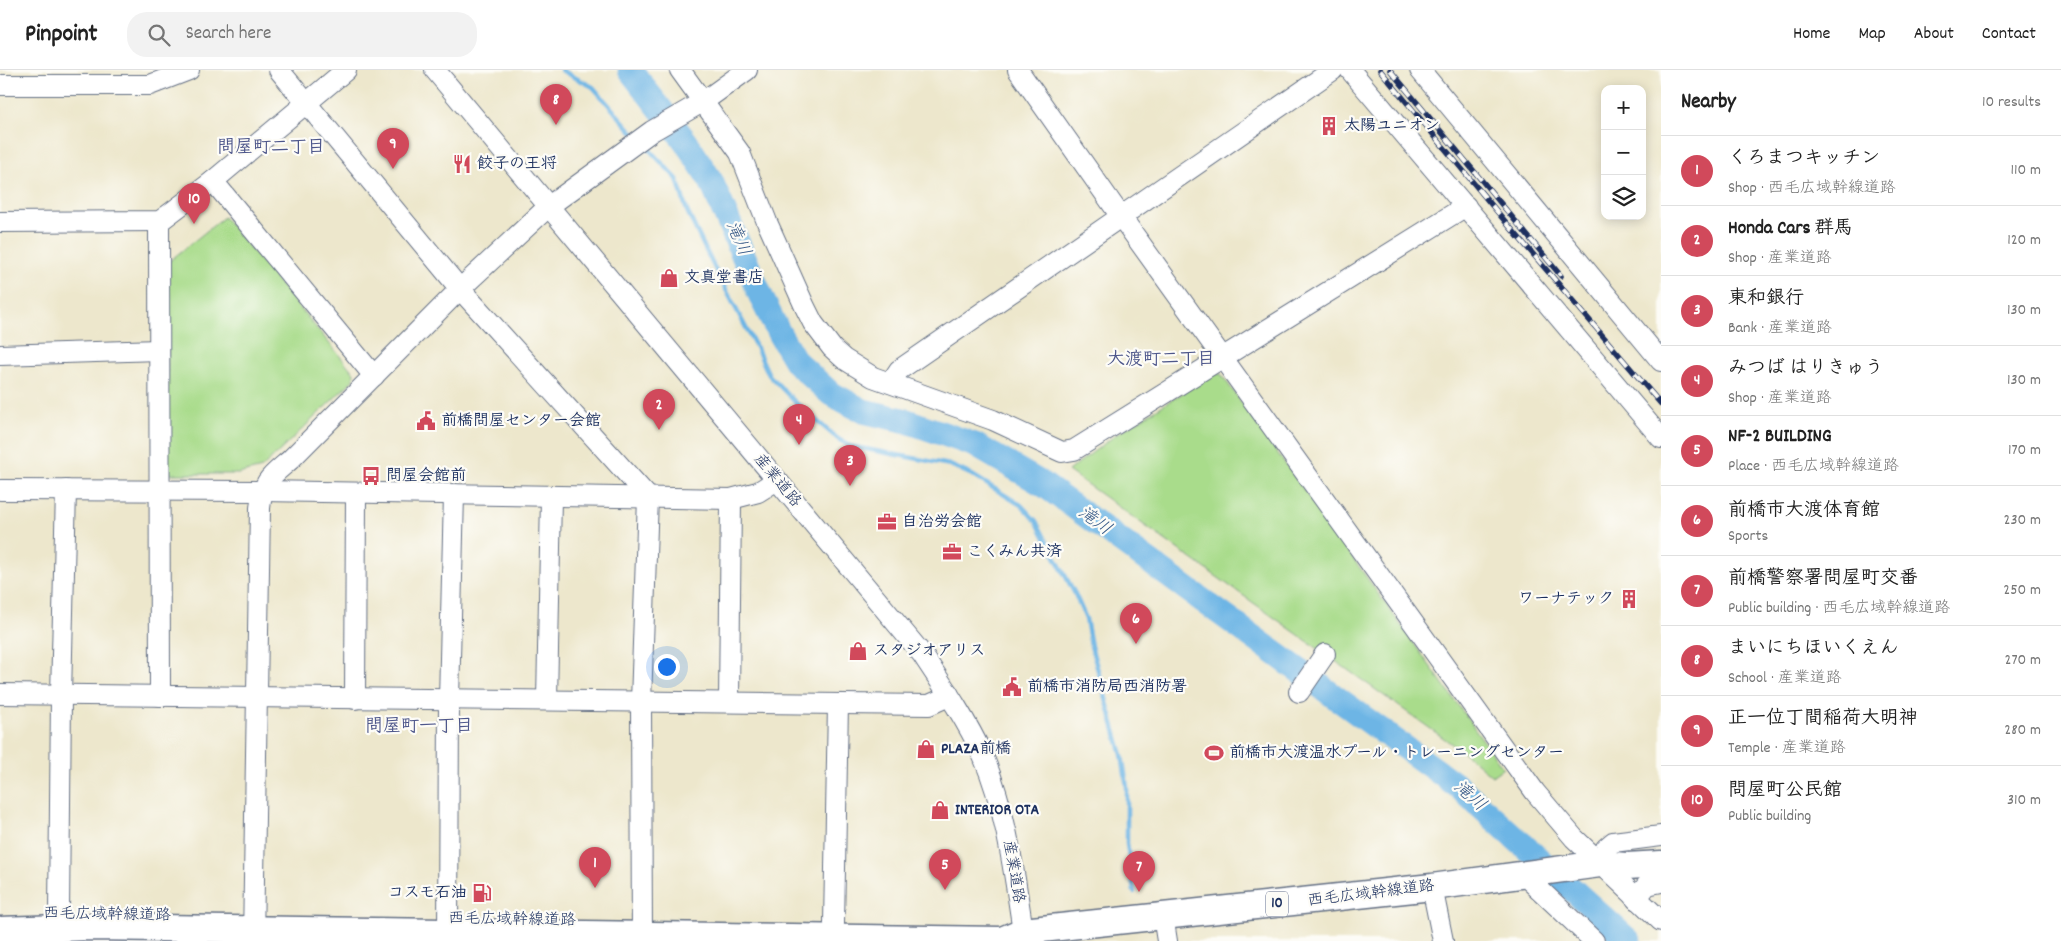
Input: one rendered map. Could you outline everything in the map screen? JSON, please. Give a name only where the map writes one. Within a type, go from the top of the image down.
[{"type":"main road","name":"西毛広域幹線道路","points":[[1593,865],[1627,854],[1661,851]]},
{"type":"main road","name":"西毛広域幹線道路","points":[[0,930],[59,926],[642,932],[881,939],[1002,940],[1024,936],[1165,928],[1432,887],[1593,865],[1661,864]]},
{"type":"main road","name":"西毛広域幹線道路","points":[[0,912],[60,914],[253,929]]},
{"type":"main road","name":"西毛広域幹線道路","points":[[642,932],[834,924],[1001,926],[1024,936]]},
{"type":"street","points":[[0,85],[150,85],[189,70]]},
{"type":"street","points":[[279,70],[460,289],[648,497],[641,702],[642,932]]},
{"type":"street","points":[[0,222],[160,221],[213,181],[346,70]]},
{"type":"street","name":"産業道路","points":[[435,70],[922,654],[948,693],[983,756],[1001,808],[1024,936]]},
{"type":"street","points":[[680,70],[698,104],[707,109],[740,153],[813,323],[832,348],[844,359],[874,376],[993,420],[1056,450],[1068,452],[1074,450],[1466,206]]},
{"type":"street","points":[[253,929],[260,508],[262,491],[267,481],[460,289],[549,206],[652,131],[698,104],[747,70]]},
{"type":"street","points":[[1018,70],[1122,218],[1535,792],[1574,838],[1593,865],[1661,921]]},
{"type":"street","points":[[891,382],[900,370],[1333,70]]},
{"type":"street","points":[[1350,70],[1661,438]]},
{"type":"street","points":[[1420,70],[1661,361]]},
{"type":"street","points":[[213,181],[374,376]]},
{"type":"street","points":[[160,221],[160,696]]},
{"type":"street","points":[[0,355],[159,350]]},
{"type":"street","points":[[0,490],[262,491],[731,499],[758,492],[777,480]]},
{"type":"street","points":[[60,914],[61,695],[66,490]]},
{"type":"street","points":[[355,699],[356,494]]},
{"type":"street","points":[[448,931],[449,700],[454,494]]},
{"type":"street","points":[[547,700],[550,497]]},
{"type":"street","points":[[729,702],[731,499]]},
{"type":"street","points":[[1299,692],[1325,654]]},
{"type":"street","points":[[0,694],[929,705],[940,700],[948,693]]},
{"type":"street","points":[[834,924],[838,704]]},
{"type":"street","points":[[1593,865],[1613,842],[1661,836]]},
{"type":"street","points":[[1527,874],[1594,941]]},
{"type":"street","points":[[1636,899],[1647,885],[1661,882]]},
{"type":"street","points":[[1432,887],[1443,941]]},
{"type":"green space","points":[[224,217],[354,373],[353,380],[262,468],[238,474],[167,474],[168,262]]},
{"type":"green space","points":[[1213,374],[1221,374],[1503,768],[1492,776],[1466,754],[1068,471],[1117,434]]},
{"type":"waterway","points":[[561,70],[593,87],[636,136]]},
{"type":"waterway","name":"滝川","points":[[630,70],[686,142],[711,181],[763,301],[796,362],[830,393],[863,411],[907,421],[975,445],[1044,485],[1459,787],[1629,941]]},
{"type":"waterway","points":[[643,143],[677,179],[687,211],[769,375],[796,403],[838,439],[850,446],[950,465],[972,475],[1021,505],[1036,521],[1075,594],[1086,619],[1091,646],[1122,755],[1127,787],[1127,844],[1134,892]]},
{"type":"railway","points":[[1380,70],[1509,226],[1661,404]]},
{"type":"railway","points":[[1390,70],[1561,276]]},
{"type":"place","name":"まいにちほいくえん","points":[[556,125]]},
{"type":"place","name":"太陽ユニオン","points":[[1329,126]]},
{"type":"place","name":"餃子の王将","points":[[462,164]]},
{"type":"place","name":"正一位丁間稲荷大明神","points":[[393,169]]},
{"type":"place","name":"問屋町公民館","points":[[194,224]]},
{"type":"place","name":"文真堂書店","points":[[669,278]]},
{"type":"place","name":"前橋問屋センター会館","points":[[426,421]]},
{"type":"place","name":"Honda Cars 群馬","points":[[659,430]]},
{"type":"place","name":"みつば はりきゅう","points":[[799,445]]},
{"type":"place","name":"問屋会館前","points":[[371,476]]},
{"type":"place","name":"東和銀行","points":[[850,486]]},
{"type":"place","name":"自治労会館","points":[[887,522]]},
{"type":"place","name":"こくみん共済","points":[[952,552]]},
{"type":"place","name":"ワーナテック","points":[[1629,599]]},
{"type":"place","name":"前橋市大渡体育館","points":[[1136,644]]},
{"type":"place","name":"スタジオアリス","points":[[858,651]]},
{"type":"place","name":"前橋市消防局西消防署","points":[[1012,687]]},
{"type":"place","name":"PLAZA前橋","points":[[926,749]]},
{"type":"place","name":"前橋市大渡温水プール・トレーニングセンター","points":[[1214,753]]},
{"type":"place","name":"INTERIOR OTA","points":[[940,810]]},
{"type":"place","name":"くろまつキッチン","points":[[595,888]]},
{"type":"place","name":"NF-2 BUILDING","points":[[945,890]]},
{"type":"place","name":"前橋警察署問屋町交番","points":[[1139,892]]},
{"type":"place","name":"コスモ石油","points":[[482,893]]},
{"type":"district","name":"問屋町二丁目","points":[[271,148]]},
{"type":"district","name":"大渡町二丁目","points":[[1161,360]]},
{"type":"district","name":"問屋町一丁目","points":[[419,727]]}]
